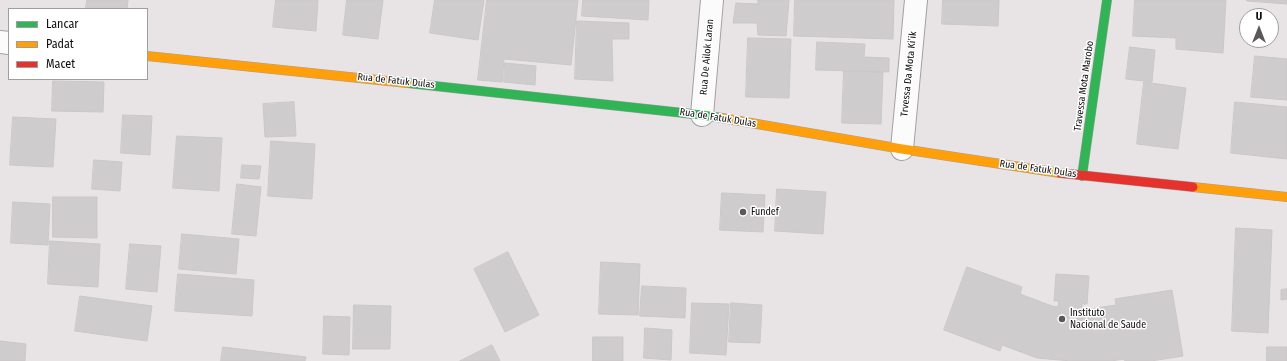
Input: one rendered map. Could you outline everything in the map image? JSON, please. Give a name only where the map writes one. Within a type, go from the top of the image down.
[{"type":"street","name":"Rua De Ailok Laran","points":[[702,115],[712,0]]},
{"type":"street","name":"Trvessa Da Mota Ki’ik","points":[[902,149],[916,0]]},
{"type":"street","name":"Travessa Mota Marobo","points":[[1082,176],[1107,0]]},
{"type":"street","name":"Rua de Fatuk Dulas","points":[[148,56],[328,74],[702,115],[902,149],[1082,176],[1287,196]]},
{"type":"building","points":[[87,0],[128,0],[127,8],[86,8]]},
{"type":"building","points":[[276,0],[318,0],[316,31],[273,27]]},
{"type":"building","points":[[347,0],[383,0],[378,39],[343,35]]},
{"type":"building","points":[[435,0],[484,0],[478,40],[430,33]]},
{"type":"building","points":[[487,0],[578,0],[571,65],[504,59],[502,82],[478,80]]},
{"type":"building","points":[[583,0],[649,0],[648,20],[582,16]]},
{"type":"building","points":[[758,0],[789,0],[786,36],[758,35],[757,23],[733,23],[736,3],[758,4]]},
{"type":"building","points":[[795,0],[894,0],[893,39],[794,36]]},
{"type":"building","points":[[943,0],[999,0],[998,26],[942,24]]},
{"type":"building","points":[[1135,0],[1226,0],[1223,53],[1176,49],[1176,38],[1133,36]]},
{"type":"building","points":[[1287,0],[1287,4],[1247,1]]},
{"type":"building","points":[[577,21],[629,23],[629,39],[612,39],[613,81],[575,79]]},
{"type":"building","points":[[748,38],[791,39],[789,98],[746,97]]},
{"type":"building","points":[[817,42],[865,44],[864,57],[889,58],[889,72],[816,70]]},
{"type":"building","points":[[1130,47],[1155,50],[1152,82],[1126,79]]},
{"type":"building","points":[[1255,56],[1287,59],[1287,100],[1251,97]]},
{"type":"building","points":[[505,63],[536,66],[535,85],[504,82]]},
{"type":"building","points":[[844,71],[883,72],[881,124],[842,123]]},
{"type":"building","points":[[53,81],[104,82],[103,112],[52,111]]},
{"type":"building","points":[[1144,82],[1186,88],[1178,149],[1137,144]]},
{"type":"building","points":[[294,102],[296,136],[265,137],[263,104]]},
{"type":"building","points":[[1235,102],[1287,107],[1287,159],[1231,153]]},
{"type":"building","points":[[123,115],[152,116],[150,155],[121,153]]},
{"type":"building","points":[[13,117],[56,119],[53,167],[10,165]]},
{"type":"building","points":[[177,136],[222,138],[219,191],[173,188]]},
{"type":"building","points":[[271,141],[315,144],[312,199],[268,196]]},
{"type":"building","points":[[94,160],[122,162],[120,191],[92,189]]},
{"type":"building","points":[[242,165],[261,166],[259,179],[241,178]]},
{"type":"building","points":[[237,184],[261,187],[256,236],[232,234]]},
{"type":"building","points":[[777,189],[826,192],[823,234],[775,231]]},
{"type":"building","name":"Fundef","points":[[722,193],[765,195],[763,232],[720,230]]},
{"type":"building","points":[[53,197],[97,197],[97,238],[53,237]]},
{"type":"building","points":[[13,202],[50,204],[48,245],[11,243]]},
{"type":"building","points":[[1236,228],[1272,230],[1268,333],[1232,331]]},
{"type":"building","points":[[182,234],[239,239],[236,274],[179,269]]},
{"type":"building","points":[[50,241],[100,244],[98,287],[48,284]]},
{"type":"building","points":[[130,244],[161,246],[157,292],[126,289]]},
{"type":"building","points":[[508,252],[539,315],[505,332],[474,269]]},
{"type":"building","points":[[601,262],[640,264],[638,315],[599,314]]},
{"type":"building","name":"Instituto Nacional de Saude","points":[[967,267],[1022,287],[1020,294],[1058,307],[1059,301],[1054,301],[1056,274],[1089,276],[1087,304],[1082,304],[1082,308],[1090,309],[1116,305],[1115,299],[1172,290],[1183,356],[1151,361],[1125,361],[1124,359],[1111,361],[1071,361],[1037,358],[1002,345],[1000,351],[944,330]]},
{"type":"building","points":[[178,274],[254,280],[252,316],[175,311]]},
{"type":"building","points":[[642,286],[686,288],[685,318],[640,316]]},
{"type":"building","points":[[1287,289],[1287,299],[1281,300],[1281,290]]},
{"type":"building","points":[[80,296],[152,306],[147,341],[75,331]]},
{"type":"building","points":[[692,303],[729,304],[726,355],[690,353]]},
{"type":"building","points":[[731,303],[762,305],[760,343],[729,342]]},
{"type":"building","points":[[354,305],[391,306],[390,349],[353,349]]},
{"type":"building","points":[[324,316],[350,317],[349,355],[323,354]]},
{"type":"building","points":[[645,328],[672,330],[671,360],[644,358]]},
{"type":"building","points":[[593,337],[623,337],[623,361],[593,361]]},
{"type":"building","points":[[0,341],[26,344],[25,361],[0,361]]},
{"type":"building","points":[[492,345],[500,361],[460,361]]},
{"type":"building","points":[[223,347],[306,357],[305,361],[221,361]]},
{"type":"building","points":[[1267,347],[1287,347],[1287,361],[1267,361]]},
{"type":"traffic: fast","points":[[1082,176],[1107,0]]},
{"type":"traffic: fast","points":[[407,83],[722,118]]},
{"type":"traffic: slow","points":[[148,56],[407,83]]},
{"type":"traffic: slow","points":[[722,118],[902,149],[1060,173]]},
{"type":"traffic: slow","points":[[1193,187],[1287,197]]},
{"type":"traffic: jam","points":[[1060,173],[1193,187]]},
{"type":"place","name":"Fundef","points":[[743,212]]},
{"type":"place","name":"Instituto Nacional de Saude","points":[[1062,319]]}]
